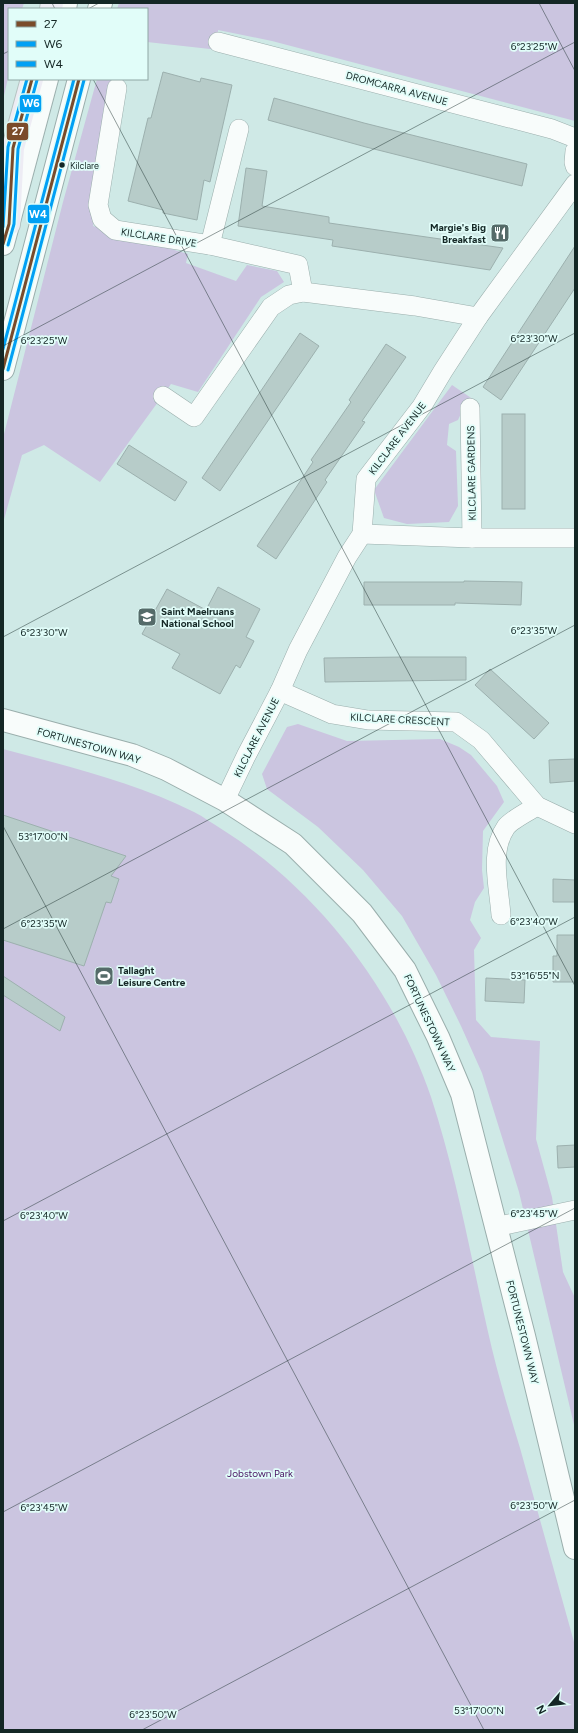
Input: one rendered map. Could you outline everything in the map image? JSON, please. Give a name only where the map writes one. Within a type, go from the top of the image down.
[{"type":"main road","points":[[6,234],[13,148],[32,80]]},
{"type":"street","name":"DROMCARRA AVENUE","points":[[218,42],[552,129],[575,138]]},
{"type":"street","points":[[6,234],[47,80]]},
{"type":"street","points":[[3,369],[79,80]]},
{"type":"street","name":"KILCLARE DRIVE","points":[[117,88],[98,205],[102,219],[115,230],[210,245],[298,265],[303,292]]},
{"type":"street","name":"KILCLARE DRIVE","points":[[210,245],[239,129]]},
{"type":"street","points":[[575,151],[575,166]]},
{"type":"street","name":"KILCLARE AVENUE","points":[[225,800],[280,691],[298,650],[362,534],[366,479],[422,406],[478,317],[575,184]]},
{"type":"street","points":[[163,396],[194,417],[271,308],[288,295],[303,292],[415,306],[478,317]]},
{"type":"street","name":"KILCLARE GARDENS","points":[[470,408],[472,538]]},
{"type":"street","points":[[362,534],[472,538],[575,538]]},
{"type":"street","name":"KILCLARE CRESCENT","points":[[280,691],[332,714],[368,720],[456,722],[481,740],[537,806],[575,824]]},
{"type":"street","name":"FORTUNESTOWN WAY","points":[[3,720],[132,755],[166,770],[225,800],[293,844],[362,913],[405,970],[438,1037],[462,1094],[524,1336],[575,1548]]},
{"type":"street","points":[[502,915],[497,864],[498,842],[507,826],[537,806]]},
{"type":"street","points":[[495,1227],[575,1210]]},
{"type":"green space","points":[[3,3],[24,3],[22,8],[8,8],[8,78],[3,100]]},
{"type":"green space","points":[[119,3],[575,3],[575,121],[272,41],[218,30],[219,50],[148,42],[148,8],[117,8]]},
{"type":"green space","points":[[97,80],[124,80],[93,226],[188,254],[186,263],[236,281],[247,265],[277,271],[284,282],[261,297],[198,392],[171,384],[100,482],[44,445],[22,455],[3,523],[3,438],[63,202]]},
{"type":"green space","points":[[452,385],[480,404],[465,405],[458,420],[449,424],[447,445],[456,451],[458,506],[449,522],[407,524],[384,518],[374,490]]},
{"type":"green space","points":[[298,724],[347,741],[440,739],[459,747],[471,755],[497,786],[504,802],[483,831],[482,870],[484,888],[475,902],[470,920],[481,938],[474,950],[476,1020],[491,1037],[540,1041],[536,1139],[552,1197],[563,1272],[575,1298],[575,1429],[519,1192],[482,1073],[461,1026],[436,975],[402,916],[363,870],[318,827],[267,789],[262,774],[287,727]]},
{"type":"green space","name":"Jobstown Park","points":[[3,749],[124,783],[171,801],[194,812],[223,830],[258,854],[291,882],[321,913],[349,946],[397,1019],[416,1058],[441,1128],[457,1191],[495,1361],[574,1642],[575,1730],[3,1730]]},
{"type":"building","points":[[163,72],[200,82],[201,78],[232,85],[210,182],[204,180],[197,220],[163,213],[163,210],[128,201],[148,118],[151,118]]},
{"type":"building","points":[[274,98],[364,123],[527,164],[522,186],[366,147],[268,120]]},
{"type":"building","points":[[246,168],[267,171],[262,206],[329,217],[329,223],[503,248],[490,270],[332,246],[333,240],[238,226]]},
{"type":"building","points":[[575,246],[575,288],[501,400],[483,387]]},
{"type":"building","points":[[300,333],[319,346],[220,491],[202,478]]},
{"type":"building","points":[[386,344],[406,357],[362,421],[365,422],[325,480],[327,482],[276,559],[257,546],[313,462],[311,460],[351,402],[349,400]]},
{"type":"building","points":[[502,414],[525,414],[525,509],[502,509]]},
{"type":"building","points":[[129,445],[187,482],[175,501],[117,464]]},
{"type":"building","points":[[364,582],[522,582],[521,605],[455,603],[455,605],[364,605]]},
{"type":"building","points":[[218,587],[260,609],[246,637],[254,641],[240,668],[236,665],[220,694],[172,668],[180,654],[142,634],[167,589],[206,610]]},
{"type":"building","points":[[466,657],[466,680],[325,682],[324,658]]},
{"type":"building","points":[[490,669],[549,723],[534,739],[475,685]]},
{"type":"building","points":[[575,759],[575,781],[550,783],[549,760]]},
{"type":"building","points":[[3,815],[126,856],[111,876],[119,879],[111,903],[106,902],[84,966],[3,940]]},
{"type":"building","points":[[553,879],[575,880],[575,902],[553,902]]},
{"type":"building","points":[[557,935],[575,935],[575,982],[553,982],[553,956],[557,956]]},
{"type":"building","points":[[3,976],[65,1017],[60,1031],[3,995]]},
{"type":"building","points":[[486,978],[525,980],[524,1003],[485,1001]]},
{"type":"building","points":[[575,1145],[575,1167],[558,1168],[557,1146]]},
{"type":"transit line","name":"W4","points":[[3,227],[8,147],[27,80]]},
{"type":"transit line","name":"27","points":[[3,244],[9,224],[13,148],[32,80]]},
{"type":"transit line","name":"W6","points":[[8,245],[14,224],[18,149],[37,80]]},
{"type":"transit line","name":"W4","points":[[3,349],[74,80]]},
{"type":"transit line","name":"27","points":[[3,369],[79,80]]},
{"type":"transit line","name":"W6","points":[[8,370],[84,80]]},
{"type":"place","name":"Kilclare","points":[[62,165]]},
{"type":"place","name":"Margie's Big Breakfast","points":[[500,233]]},
{"type":"place","name":"Saint Maelruans National School","points":[[147,617]]},
{"type":"place","name":"Tallaght Leisure Centre","points":[[104,976]]}]
